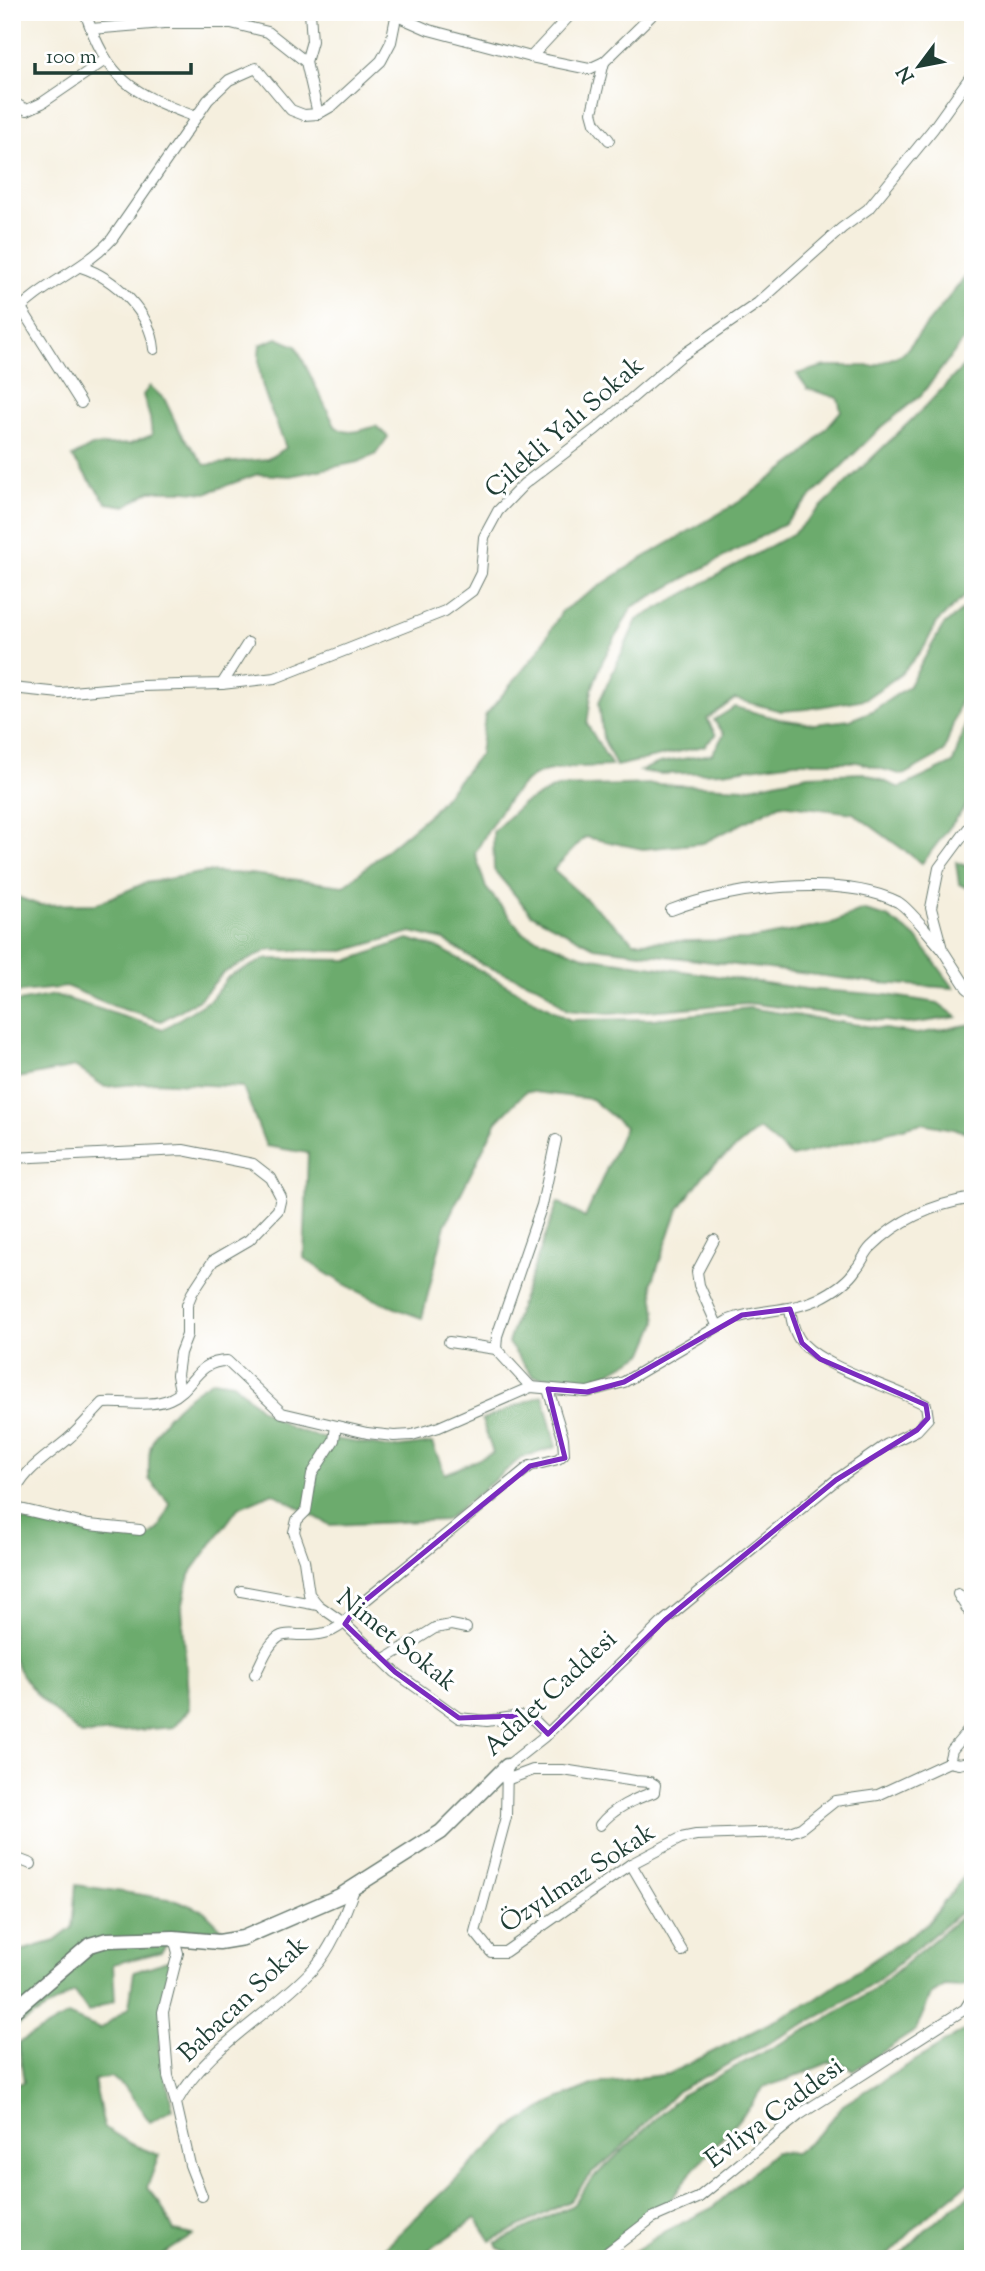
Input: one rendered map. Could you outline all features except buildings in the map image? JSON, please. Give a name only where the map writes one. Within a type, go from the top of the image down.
[{"type":"street","points":[[85,12],[105,60],[138,92],[196,117]]},
{"type":"street","points":[[160,12],[164,23]]},
{"type":"street","points":[[310,12],[312,41],[306,62],[318,114]]},
{"type":"street","points":[[531,57],[573,12]]},
{"type":"street","points":[[12,317],[45,287],[98,255],[113,239],[196,117],[229,80],[256,68],[291,110],[304,115],[318,114],[331,106],[382,61],[391,42],[397,14],[429,30],[576,68],[589,69],[604,62],[651,16]]},
{"type":"street","points":[[91,29],[232,18],[268,32],[306,62]]},
{"type":"street","points":[[12,102],[27,110],[42,103],[105,60]]},
{"type":"street","points":[[604,62],[592,112],[595,123],[609,140]]},
{"type":"street","name":"Çilekli Yalı Sokak","points":[[12,688],[60,693],[140,686],[222,684],[275,678],[444,611],[472,591],[481,573],[484,537],[498,511],[524,484],[596,429],[681,356],[758,303],[842,228],[868,209],[933,129],[973,73]]},
{"type":"street","points":[[81,267],[100,273],[147,320],[153,334],[153,349]]},
{"type":"street","points":[[20,308],[81,403]]},
{"type":"street","points":[[222,684],[248,643]]},
{"type":"street","points":[[942,948],[931,908],[939,868],[973,822]]},
{"type":"street","points":[[671,910],[689,903],[782,886],[852,888],[900,903],[942,948],[973,993]]},
{"type":"street","points":[[496,1349],[497,1336],[542,1205],[556,1140]]},
{"type":"street","points":[[12,1158],[183,1150],[253,1164],[271,1178],[281,1196],[278,1210],[249,1240],[213,1261],[192,1293],[187,1306],[187,1335],[180,1353],[177,1375],[180,1391]]},
{"type":"street","points":[[12,1499],[17,1486],[31,1467],[65,1441],[103,1403],[150,1404],[172,1399],[202,1368],[215,1361],[228,1361],[282,1413],[367,1433],[412,1435],[439,1427],[531,1387],[587,1392],[624,1382],[717,1325],[742,1315],[790,1308],[818,1299],[841,1285],[855,1272],[870,1248],[922,1212],[949,1202],[973,1198]]},
{"type":"street","points":[[714,1240],[697,1272],[699,1285],[717,1325]]},
{"type":"street","name":"Adalet Caddesi","points":[[12,2012],[18,2004],[90,1945],[107,1940],[174,1938],[219,1942],[243,1938],[340,1896],[440,1832],[507,1773],[665,1620],[836,1480],[886,1444],[917,1430],[928,1418],[926,1405],[905,1393],[820,1359],[802,1342],[793,1327],[790,1308]]},
{"type":"street","points":[[449,1342],[496,1349],[531,1387]]},
{"type":"street","points":[[256,1674],[268,1649],[278,1638],[287,1634],[331,1632],[345,1623],[356,1608],[530,1466],[558,1459],[564,1454],[548,1388]]},
{"type":"street","name":"Nimet Sokak","points":[[336,1426],[334,1440],[312,1474],[306,1511],[297,1520],[294,1532],[304,1560],[309,1594],[318,1605],[345,1623],[396,1672],[459,1718],[487,1721],[520,1716],[533,1718],[548,1734]]},
{"type":"street","points":[[12,1507],[89,1525],[140,1530]]},
{"type":"street","points":[[241,1591],[318,1605]]},
{"type":"street","points":[[958,1594],[973,1618]]},
{"type":"street","points":[[385,1660],[435,1628],[451,1625],[466,1628]]},
{"type":"street","points":[[973,1725],[952,1750],[949,1762],[959,1764],[973,1761]]},
{"type":"street","name":"Özyılmaz Sokak","points":[[507,1773],[506,1817],[475,1932],[491,1952],[505,1952],[631,1864],[681,1838],[696,1835],[790,1832],[801,1828],[835,1801],[878,1795],[949,1762]]},
{"type":"street","points":[[507,1773],[563,1770],[650,1782],[655,1785],[654,1792],[633,1800],[606,1817],[600,1825]]},
{"type":"street","points":[[12,1849],[18,1859],[31,1864]]},
{"type":"street","points":[[631,1864],[682,1951]]},
{"type":"street","name":"Babacan Sokak","points":[[176,2103],[195,2074],[278,2003],[315,1967],[338,1931],[355,1887]]},
{"type":"street","name":"Babacan Sokak","points":[[174,1938],[178,1953],[163,2012],[168,2076],[190,2165],[202,2196]]},
{"type":"street","name":"Evliya Caddesi","points":[[599,2259],[652,2218],[698,2198],[799,2115],[965,2009],[973,1996]]},
{"type":"highlighted area","points":[[790,1309],[802,1343],[820,1359],[926,1405],[928,1418],[917,1430],[836,1480],[665,1620],[548,1734],[533,1719],[520,1716],[459,1718],[395,1672],[345,1624],[356,1608],[530,1466],[565,1458],[548,1389],[587,1392],[624,1382],[742,1315]]},
{"type":"green space","points":[[973,244],[973,328],[921,395],[877,431],[784,524],[632,607],[603,660],[592,689],[587,724],[612,766],[557,769],[530,778],[511,796],[475,853],[486,888],[523,933],[586,957],[806,989],[887,995],[938,1003],[957,1017],[908,1024],[747,1003],[609,1014],[567,1010],[541,987],[483,965],[444,940],[411,932],[344,951],[268,950],[223,973],[199,1000],[161,1021],[116,1007],[68,987],[12,993],[12,895],[39,905],[96,904],[145,883],[206,872],[251,874],[344,886],[432,812],[480,754],[485,716],[537,653],[562,611],[636,562],[739,502],[803,455],[841,411],[838,398],[808,389],[797,374],[825,366],[875,366],[904,353],[967,275]]},
{"type":"green space","points":[[277,338],[296,346],[335,426],[350,432],[376,426],[388,437],[375,455],[358,462],[290,476],[258,474],[206,493],[150,491],[126,506],[107,503],[72,457],[92,446],[130,444],[152,435],[143,395],[150,386],[165,400],[180,432],[205,465],[267,459],[286,448],[266,398],[260,372],[260,345]]},
{"type":"green space","points":[[973,356],[973,588],[937,622],[925,646],[901,674],[865,699],[807,709],[781,711],[735,699],[707,719],[716,735],[704,746],[616,766],[603,738],[599,702],[637,620],[794,533],[926,406]]},
{"type":"green space","points":[[973,601],[973,669],[944,752],[903,775],[857,762],[794,762],[722,772],[660,774],[640,771],[659,763],[712,754],[724,734],[714,720],[735,707],[779,719],[814,724],[850,720],[872,711],[908,687],[943,626]]},
{"type":"green space","points":[[973,701],[973,797],[922,863],[853,813],[781,804],[703,843],[643,849],[585,837],[553,870],[634,942],[747,940],[830,924],[862,910],[887,917],[916,937],[954,988],[879,983],[594,947],[531,914],[494,870],[493,832],[522,804],[557,787],[654,784],[746,788],[808,775],[864,773],[900,788],[953,763]]},
{"type":"green space","points":[[956,862],[973,869],[973,891],[959,884]]},
{"type":"green space","points":[[408,939],[441,949],[570,1020],[654,1019],[749,1008],[917,1034],[973,1024],[973,1133],[922,1123],[792,1157],[759,1129],[707,1171],[678,1210],[652,1283],[657,1322],[644,1353],[594,1381],[533,1376],[508,1343],[558,1202],[585,1218],[625,1127],[591,1099],[526,1091],[497,1121],[445,1225],[422,1318],[361,1292],[304,1258],[308,1153],[266,1146],[243,1087],[155,1082],[105,1087],[76,1067],[12,1079],[12,1003],[55,995],[163,1029],[211,999],[228,977],[265,959],[350,960]]},
{"type":"green space","points":[[213,1380],[233,1383],[262,1410],[291,1428],[316,1436],[392,1448],[432,1443],[445,1474],[493,1453],[482,1420],[543,1395],[556,1447],[521,1458],[446,1520],[330,1525],[273,1493],[238,1508],[189,1575],[182,1608],[189,1709],[174,1727],[81,1735],[33,1689],[12,1656],[12,1579],[18,1520],[146,1539],[159,1529],[170,1504],[149,1479],[149,1453],[155,1435],[176,1407]]},
{"type":"green space","points":[[973,1865],[973,1902],[876,1982],[833,2009],[677,2091],[619,2150],[589,2176],[570,2201],[491,2241],[476,2218],[415,2259],[373,2259],[508,2129],[556,2100],[595,2084],[669,2074],[813,2001],[928,1923]]},
{"type":"green space","points":[[76,1885],[176,1900],[204,1911],[225,1932],[182,1932],[168,1942],[161,1952],[113,1964],[115,2000],[88,2012],[74,1992],[12,2029],[12,1956],[17,1952],[55,1941],[72,1928]]},
{"type":"green space","points":[[973,1907],[973,1980],[961,1987],[945,1986],[931,1995],[916,2030],[853,2071],[844,2064],[830,2062],[764,2087],[750,2107],[689,2175],[668,2204],[588,2259],[522,2259],[498,2248],[496,2243],[573,2205],[591,2180],[681,2095],[816,2025],[875,1989]]},
{"type":"green space","points":[[176,1958],[159,2047],[173,2109],[150,2122],[125,2087],[111,2077],[94,2080],[104,2127],[131,2144],[159,2155],[147,2188],[161,2205],[174,2231],[193,2235],[156,2259],[21,2259],[12,2251],[12,2086],[24,2082],[18,2043],[68,2015],[100,2029],[129,2007],[134,1972]]},
{"type":"green space","points":[[973,2025],[973,2179],[925,2218],[884,2259],[622,2259],[666,2231],[712,2208],[775,2152],[795,2153],[823,2130],[843,2105]]},
{"type":"green space","points":[[973,2192],[973,2259],[896,2259],[924,2231]]}]
